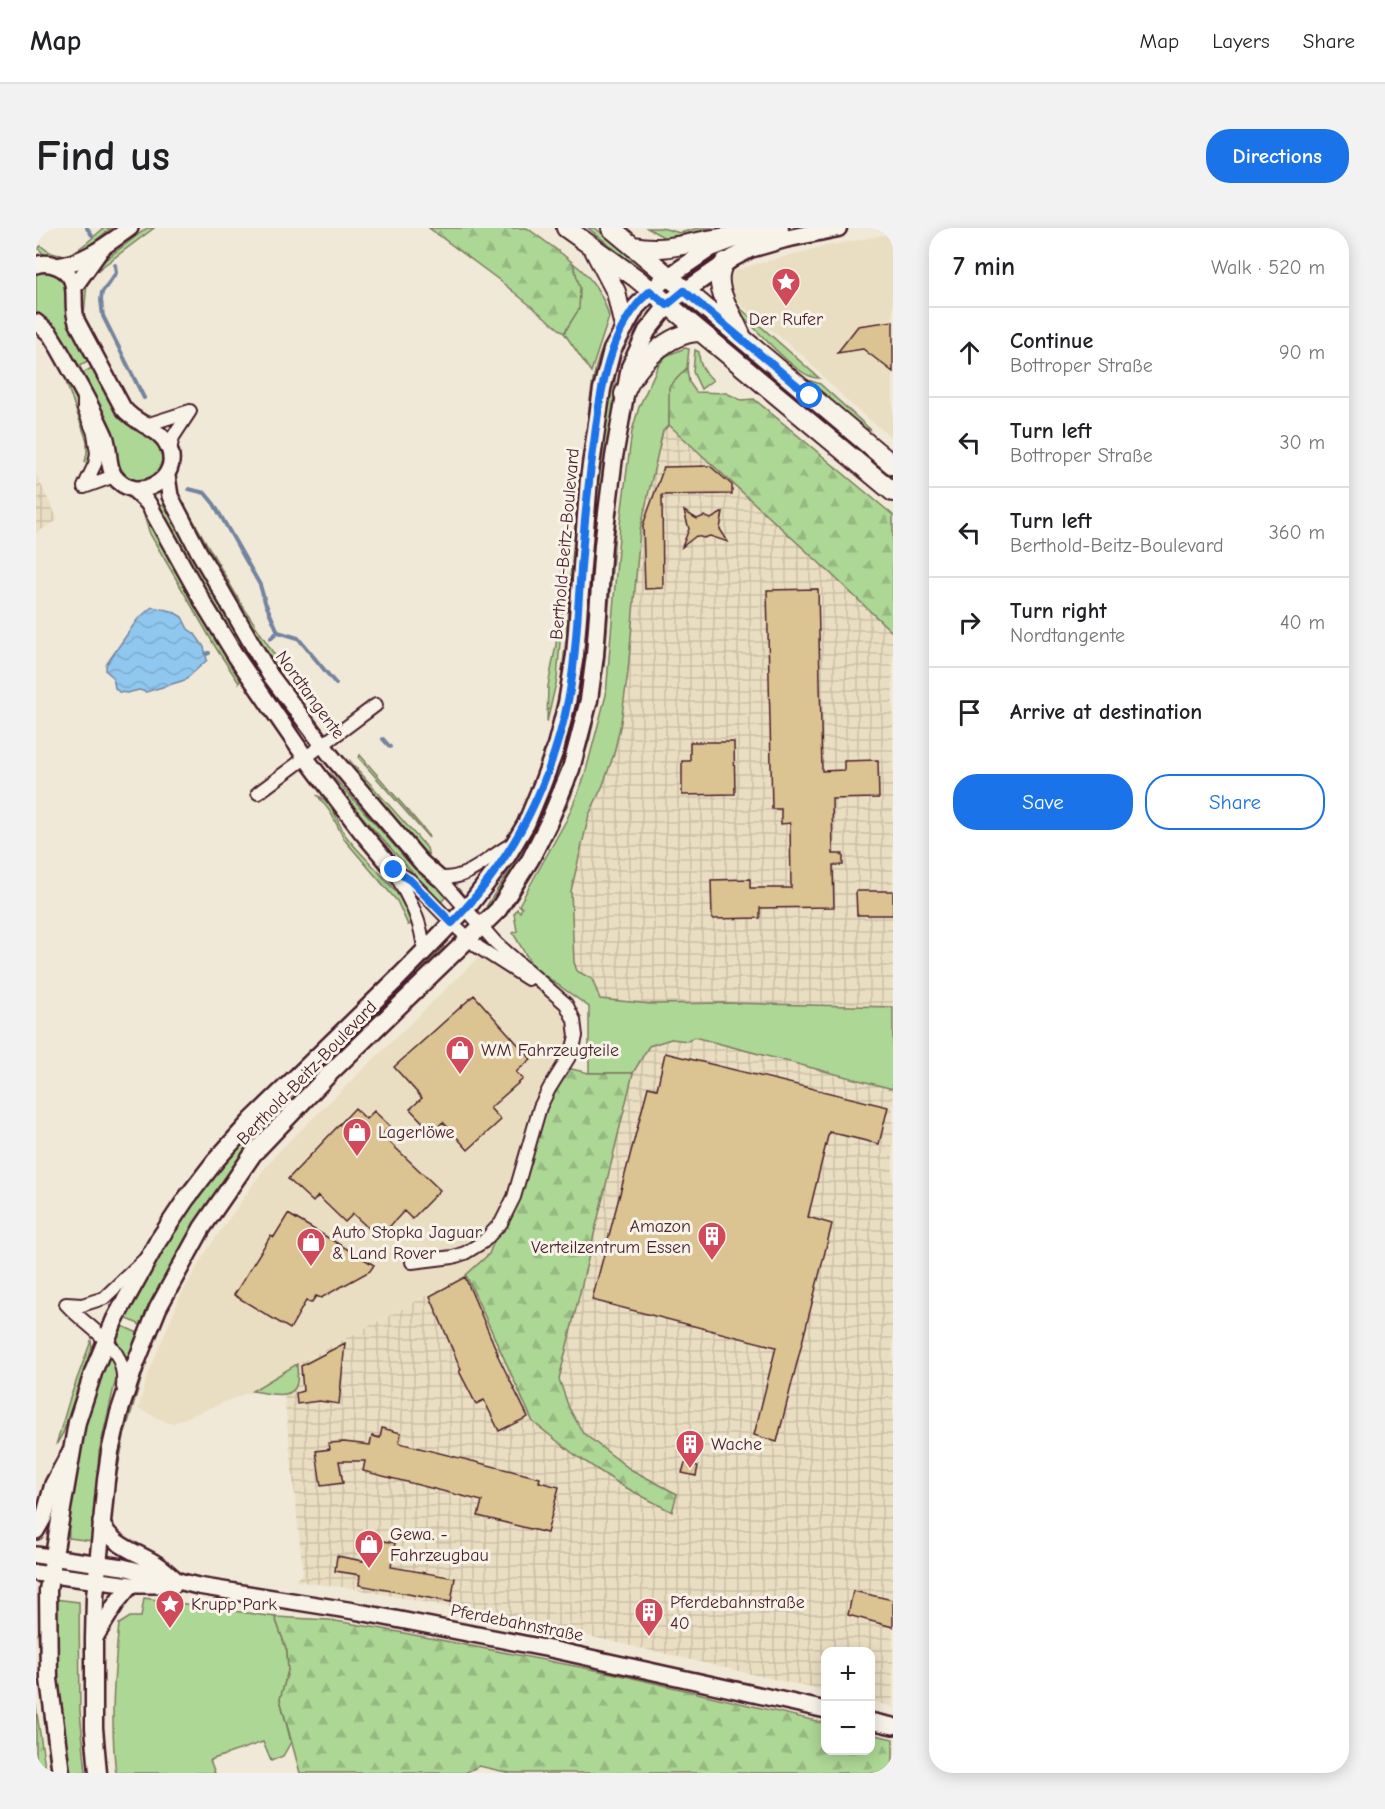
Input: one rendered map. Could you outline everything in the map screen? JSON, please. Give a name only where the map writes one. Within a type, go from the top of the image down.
[{"type":"main road","points":[[566,228],[650,291],[893,492]]},
{"type":"main road","points":[[611,228],[893,465]]},
{"type":"main road","name":"Berthold-Beitz-Boulevard","points":[[61,1773],[50,1697],[42,1607],[43,1574],[53,1557],[71,1449],[82,1403],[105,1341],[151,1252],[196,1186],[239,1134],[465,909],[491,879],[518,837],[545,778],[562,726],[568,697],[576,643],[585,514],[597,422],[612,350],[636,307],[650,291],[669,276],[711,248],[743,236],[780,228]]},
{"type":"main road","name":"Berthold-Beitz-Boulevard","points":[[98,1773],[94,1728],[94,1640],[101,1522],[110,1452],[119,1413],[139,1354],[167,1291],[211,1214],[253,1154],[330,1073],[475,934],[505,901],[535,850],[561,797],[581,736],[593,677],[605,526],[624,394],[637,350],[652,324],[667,305],[684,291],[725,262],[750,249],[838,228]]},
{"type":"main road","points":[[634,246],[655,248],[719,236],[743,236]]},
{"type":"main road","points":[[593,248],[616,292],[624,327]]},
{"type":"main road","points":[[725,262],[720,270],[720,285],[743,340]]},
{"type":"main road","points":[[624,394],[633,377],[657,350],[680,336],[701,333]]},
{"type":"street","points":[[57,266],[72,263],[102,249],[130,228]]},
{"type":"street","points":[[102,249],[75,286],[73,309],[77,322],[123,408],[143,426],[162,436],[170,449]]},
{"type":"street","points":[[36,265],[43,263],[57,266],[69,274],[75,286]]},
{"type":"street","points":[[36,322],[50,334],[83,395],[105,436],[114,476],[84,487],[95,464],[97,449],[94,433],[84,409],[83,395]]},
{"type":"street","points":[[143,426],[190,411],[173,437],[170,449]]},
{"type":"street","name":"Nordtangente","points":[[170,449],[171,463],[167,476],[170,496],[208,569],[260,658],[322,744],[420,862],[439,878],[465,909]]},
{"type":"street","name":"Nordtangente","points":[[114,476],[141,494],[151,507],[227,640],[305,757],[394,870],[414,907],[424,951]]},
{"type":"street","points":[[132,488],[151,487],[160,483],[167,476]]},
{"type":"street","points":[[258,793],[376,705]]},
{"type":"street","points":[[439,878],[465,874],[518,837]]},
{"type":"street","name":"Nordtangente","points":[[394,870],[410,880],[452,923]]},
{"type":"street","points":[[412,1262],[453,1257],[471,1250],[492,1233],[508,1211],[540,1107],[572,1052],[576,1040],[575,1022],[562,1001],[494,959],[475,934],[465,909]]},
{"type":"street","points":[[452,923],[475,934]]},
{"type":"street","points":[[105,1341],[66,1304],[82,1305],[104,1298],[151,1252]]},
{"type":"street","name":"Berthold-Beitz-Boulevard","points":[[105,1341],[118,1353],[123,1366],[124,1381],[119,1413]]},
{"type":"street","name":"Berthold-Beitz-Boulevard","points":[[36,1531],[44,1517],[53,1484],[71,1449]]},
{"type":"street","name":"Pferdebahnstraße","points":[[101,1522],[106,1531],[119,1543],[135,1554],[155,1563],[176,1580]]},
{"type":"street","name":"Pferdebahnstraße","points":[[36,1555],[98,1564],[198,1586],[354,1611],[544,1648],[821,1709]]},
{"type":"street","name":"Pferdebahnstraße","points":[[43,1574],[131,1585],[198,1586]]},
{"type":"street","points":[[94,1640],[117,1602],[131,1585]]},
{"type":"street","points":[[875,1721],[893,1726]]},
{"type":"shaded area","points":[[893,233],[893,439],[848,402],[803,356],[741,305],[732,294],[729,283],[733,272],[742,268],[821,247]]},
{"type":"shaded area","points":[[669,425],[893,633],[893,1007],[727,1003],[651,1004],[600,999],[568,977],[546,901],[603,785],[614,754],[628,672],[640,530],[663,431]]},
{"type":"shaded area","points":[[36,474],[58,520],[36,533]]},
{"type":"shaded area","points":[[484,952],[559,998],[578,1027],[489,1254],[466,1275],[297,1364],[252,1391],[171,1424],[138,1409],[147,1377],[180,1297],[207,1250],[261,1173],[278,1152]]},
{"type":"shaded area","points":[[694,1037],[893,1089],[893,1707],[875,1702],[875,1647],[821,1647],[821,1690],[541,1625],[356,1589],[295,1581],[303,1573],[284,1394],[293,1392],[296,1386],[297,1364],[466,1275],[533,1422],[575,1455],[621,1485],[672,1512],[676,1494],[630,1469],[583,1433],[569,1408],[559,1379],[633,1073],[649,1046],[671,1039],[688,1041]]},
{"type":"green space","points":[[104,228],[111,228],[85,249],[65,259],[56,260],[46,256],[38,248],[41,246],[59,255],[74,252]]},
{"type":"green space","points":[[147,228],[154,228],[98,270],[87,283],[84,315],[103,351],[100,354],[81,319],[81,290],[93,269]]},
{"type":"green space","points":[[429,228],[527,228],[561,253],[573,263],[580,288],[579,309],[564,333],[499,280]]},
{"type":"green space","points":[[588,228],[595,228],[599,231],[641,266],[639,269]]},
{"type":"green space","points":[[647,228],[662,228],[680,233],[698,228],[713,228],[665,238]]},
{"type":"green space","points":[[573,263],[596,287],[609,317],[591,372],[564,333],[575,314],[579,300]]},
{"type":"green space","points":[[46,272],[61,279],[64,284],[68,317],[91,359],[75,368],[41,317],[36,314],[36,274]]},
{"type":"green space","points":[[739,307],[819,378],[810,376],[788,361],[737,310]]},
{"type":"green space","points":[[641,312],[644,314],[621,354],[615,378],[588,665],[579,719],[552,800],[520,864],[495,902],[486,907],[522,851],[542,813],[568,729],[607,401],[616,358]]},
{"type":"green space","points":[[698,314],[893,478],[893,482],[694,317]]},
{"type":"green space","points":[[616,329],[575,564],[572,563],[576,511],[592,388],[601,350]]},
{"type":"green space","points":[[685,348],[689,349],[687,368],[670,387],[669,425],[663,431],[640,530],[628,672],[621,722],[614,754],[589,815],[571,891],[574,962],[577,971],[592,979],[600,999],[651,1004],[727,1003],[893,1007],[893,1089],[694,1037],[688,1041],[671,1039],[649,1046],[633,1073],[589,1073],[589,1007],[533,967],[513,933],[517,931],[514,914],[517,909],[520,912],[522,908],[519,905],[567,819],[584,778],[606,695],[620,524],[632,431],[639,407],[658,366],[666,356]]},
{"type":"green space","points":[[695,350],[699,352],[703,368],[713,380],[701,389],[693,372]]},
{"type":"green space","points":[[95,366],[125,419],[160,448],[162,456],[159,470],[146,480],[130,478],[122,470],[111,436],[79,375]]},
{"type":"green space","points":[[687,368],[689,382],[696,392],[726,393],[741,400],[754,399],[893,515],[893,633],[669,425],[669,387]]},
{"type":"green space","points":[[805,379],[820,384],[871,430],[864,428]]},
{"type":"green space","points":[[70,380],[89,434],[88,464],[85,462],[87,441],[66,382]]},
{"type":"green space","points":[[620,473],[604,667],[590,738],[571,797],[550,842],[510,908],[508,907],[560,813],[607,575]]},
{"type":"green space","points":[[180,497],[242,605],[287,674],[278,669],[241,611],[176,498]]},
{"type":"green space","points":[[168,503],[196,565],[273,690],[269,692],[225,624],[158,507]]},
{"type":"green space","points":[[147,513],[152,528],[192,601],[241,679],[239,683],[150,534],[144,516]]},
{"type":"green space","points":[[569,532],[557,679],[547,722],[548,686],[556,645],[564,552]]},
{"type":"green space","points":[[571,567],[574,567],[569,643],[562,696],[541,771],[538,769],[551,729],[559,693],[566,640]]},
{"type":"green space","points":[[360,755],[427,833],[429,838],[359,758]]},
{"type":"green space","points":[[350,761],[427,848],[429,857],[357,776],[351,768]]},
{"type":"green space","points":[[330,773],[415,869],[438,886],[446,897],[440,903],[357,811],[328,775]]},
{"type":"green space","points":[[318,796],[332,808],[346,836],[393,888],[401,899],[412,924],[408,925],[397,901],[344,839],[331,813]]},
{"type":"green space","points":[[440,945],[444,947],[285,1102],[250,1141],[143,1326],[123,1317],[174,1228],[236,1148]]},
{"type":"green space","points":[[398,968],[185,1190],[182,1188],[246,1113],[393,969]]},
{"type":"green space","points":[[567,1068],[589,1073],[633,1073],[559,1379],[569,1408],[583,1433],[630,1469],[677,1494],[672,1512],[621,1485],[575,1455],[533,1422],[466,1275],[489,1254],[549,1098]]},
{"type":"green space","points":[[120,1325],[140,1334],[127,1364],[122,1351],[113,1339]]},
{"type":"green space","points":[[153,1340],[124,1436],[109,1517],[113,1474],[128,1408]]},
{"type":"green space","points":[[91,1341],[92,1347],[63,1433],[56,1445],[70,1398]]},
{"type":"green space","points":[[109,1353],[113,1357],[117,1374],[99,1452],[93,1537],[92,1541],[69,1538],[68,1516],[91,1399]]},
{"type":"green space","points":[[297,1364],[297,1383],[292,1392],[269,1394],[252,1391]]},
{"type":"green space","points":[[144,1598],[275,1617],[287,1651],[288,1671],[280,1699],[291,1742],[283,1756],[271,1761],[263,1742],[210,1760],[215,1773],[116,1773],[113,1717],[119,1624],[130,1617],[141,1617]]},
{"type":"green space","points":[[54,1599],[79,1602],[80,1711],[86,1773],[67,1773],[57,1703]]},
{"type":"green space","points":[[275,1617],[329,1620],[378,1628],[616,1674],[821,1722],[821,1755],[875,1755],[875,1735],[893,1739],[893,1773],[510,1773],[479,1766],[465,1773],[300,1773],[280,1699],[288,1671],[287,1651]]},
{"type":"green space","points":[[40,1632],[55,1773],[51,1773],[44,1721],[38,1634]]},
{"type":"green space","points":[[36,1705],[37,1714],[46,1773],[36,1773]]},
{"type":"water","points":[[152,607],[172,611],[182,617],[188,629],[195,634],[204,647],[207,660],[185,680],[146,692],[139,690],[119,692],[115,688],[113,677],[106,671],[106,665],[137,620]]},
{"type":"building","points":[[893,321],[893,372],[863,349],[837,353],[858,326]]},
{"type":"building","points":[[710,466],[732,485],[732,494],[662,495],[663,588],[645,589],[643,525],[664,467]]},
{"type":"building","points":[[684,511],[697,519],[704,516],[711,519],[723,512],[720,529],[728,542],[710,536],[704,538],[696,536],[682,547],[689,529]]},
{"type":"building","points":[[818,589],[822,771],[844,770],[844,761],[878,760],[879,798],[832,799],[833,854],[843,854],[843,865],[833,865],[834,907],[760,908],[760,918],[712,919],[711,880],[750,879],[750,888],[791,888],[790,823],[781,824],[781,809],[772,809],[767,590]]},
{"type":"building","points":[[690,742],[734,742],[735,794],[682,795],[682,761],[690,761]]},
{"type":"building","points":[[856,891],[893,891],[893,915],[857,915]]},
{"type":"building","name":"WM Fahrzeugteile","points":[[474,995],[531,1059],[516,1072],[523,1079],[490,1108],[501,1120],[468,1150],[443,1122],[432,1132],[410,1109],[422,1098],[394,1067]]},
{"type":"building","name":"Amazon Verteilzentrum Essen","points":[[665,1053],[888,1107],[879,1144],[829,1132],[808,1217],[832,1224],[777,1442],[754,1435],[776,1347],[592,1300],[648,1087],[657,1089]]},
{"type":"building","name":"Lagerlöwe","points":[[355,1108],[366,1119],[374,1111],[390,1126],[382,1135],[440,1190],[412,1219],[404,1211],[379,1238],[353,1214],[345,1222],[318,1196],[313,1202],[288,1179]]},
{"type":"building","name":"Auto Stopka Jaguar & Land Rover","points":[[288,1214],[374,1265],[370,1271],[321,1298],[316,1296],[311,1303],[306,1301],[290,1329],[234,1295],[271,1235],[274,1237]]},
{"type":"building","points":[[465,1277],[497,1354],[528,1417],[499,1431],[484,1400],[476,1404],[459,1371],[461,1370],[430,1296]]},
{"type":"building","points":[[345,1343],[339,1404],[319,1401],[297,1404],[296,1393],[303,1391],[301,1366]]},
{"type":"building","points":[[382,1428],[401,1433],[399,1443],[540,1478],[539,1482],[559,1487],[547,1533],[478,1516],[482,1501],[363,1471],[365,1461],[339,1461],[343,1483],[321,1486],[316,1451],[330,1449],[329,1443],[370,1445],[372,1436],[380,1438]]},
{"type":"building","name":"Wache","points":[[685,1463],[698,1466],[696,1476],[682,1473]]},
{"type":"building","name":"Gewa. - Fahrzeugbau","points":[[367,1538],[395,1543],[391,1567],[455,1578],[451,1602],[359,1585],[360,1575],[335,1571],[337,1556],[363,1561]]},
{"type":"building","points":[[853,1591],[893,1600],[893,1627],[848,1615]]},
{"type":"waterway","points":[[87,228],[92,235]]},
{"type":"waterway","points":[[115,265],[116,273],[102,292],[103,316],[144,398]]},
{"type":"waterway","points":[[189,489],[205,493],[214,504],[260,585],[278,632],[298,638],[336,684]]},
{"type":"waterway","points":[[271,638],[277,632]]},
{"type":"waterway","points":[[383,739],[390,747]]},
{"type":"place","name":"Der Rufer","points":[[786,308]]},
{"type":"place","name":"WM Fahrzeugteile","points":[[460,1076]]},
{"type":"place","name":"Lagerlöwe","points":[[357,1158]]},
{"type":"place","name":"Amazon Verteilzentrum Essen","points":[[712,1262]]},
{"type":"place","name":"Auto Stopka Jaguar & Land Rover","points":[[311,1268]]},
{"type":"place","name":"Wache","points":[[690,1470]]},
{"type":"place","name":"Gewa. - Fahrzeugbau","points":[[369,1570]]},
{"type":"place","name":"Krupp Park","points":[[170,1630]]},
{"type":"place","name":"Pferdebahnstraße 40","points":[[649,1638]]},
{"type":"route","points":[[394,870],[410,880],[452,923],[479,894],[499,867],[534,806],[555,750],[572,679],[589,479],[605,378],[612,350],[630,316],[643,298],[650,291],[667,305],[684,291],[810,396]]}]
